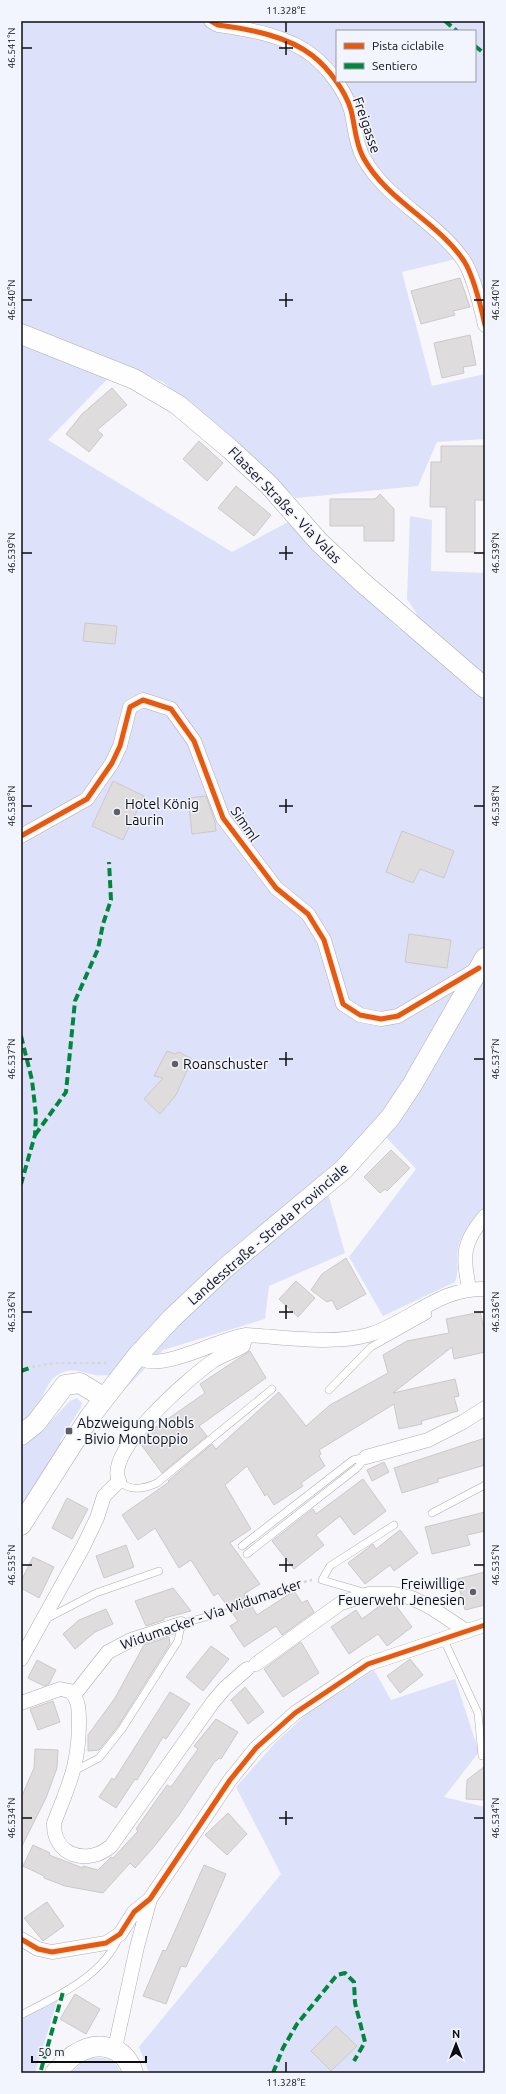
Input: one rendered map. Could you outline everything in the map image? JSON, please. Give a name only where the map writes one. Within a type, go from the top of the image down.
[{"type":"main road","name":"Flaaser Straße - Via Valas","points":[[21,334],[134,379],[178,405],[230,448],[270,485],[319,542],[362,582],[485,688]]},
{"type":"main road","name":"Landesstraße - Strada Provinciale","points":[[21,1525],[78,1434],[124,1370],[171,1319],[224,1269],[344,1169],[390,1118],[412,1085],[482,963]]},
{"type":"main road","points":[[21,1435],[36,1423],[65,1385],[80,1383],[104,1398]]},
{"type":"main road","points":[[55,2073],[74,2055],[83,2049],[104,2046],[114,2048],[124,2056],[131,2065],[132,2073]]},
{"type":"street","name":"Freigasse","points":[[212,21],[218,25],[267,34],[301,48],[313,56],[322,65],[346,99],[350,108],[357,142],[371,169],[380,180],[438,233],[465,262],[485,325]]},
{"type":"street","name":"Simml","points":[[21,836],[87,798],[112,763],[120,746],[130,707],[143,700],[171,709],[194,741],[223,818],[276,888],[308,914],[324,940],[344,1004],[360,1016],[381,1019],[398,1016],[482,963]]},
{"type":"street","points":[[470,1288],[465,1256],[467,1242],[473,1231],[485,1216]]},
{"type":"street","points":[[138,1355],[145,1360],[161,1361],[189,1354],[234,1337],[246,1335],[335,1340],[359,1337],[379,1331],[427,1304],[470,1288],[485,1289]]},
{"type":"street","points":[[21,1659],[90,1533],[104,1496],[119,1482],[116,1472],[118,1460],[141,1427],[169,1399],[209,1364],[243,1346],[246,1335]]},
{"type":"street","points":[[366,1457],[428,1440],[485,1408]]},
{"type":"street","points":[[21,1703],[60,1689],[66,1689],[74,1695],[79,1715],[78,1753],[74,1771],[54,1823],[54,1832],[60,1846],[70,1853],[82,1856],[99,1854],[116,1840],[213,1702],[225,1688],[341,1603],[369,1594],[394,1594],[412,1598],[430,1607],[465,1630]]},
{"type":"street","name":"Widumacker - Via Widumacker","points":[[74,1695],[108,1652],[131,1640],[181,1624]]},
{"type":"street","points":[[21,1939],[38,1949],[52,1952],[106,1943],[120,1934],[134,1912],[150,1899],[230,1780],[256,1748],[277,1728],[301,1709],[368,1664],[465,1630],[485,1625]]},
{"type":"street","points":[[114,2048],[137,1946],[150,1899]]},
{"type":"lane","points":[[329,1390],[370,1347],[428,1315],[427,1304]]},
{"type":"lane","points":[[119,1482],[135,1489],[157,1483],[272,1389]]},
{"type":"lane","points":[[242,1546],[353,1460],[366,1457]]},
{"type":"lane","points":[[247,1554],[357,1468],[366,1457]]},
{"type":"lane","points":[[432,1513],[485,1485]]},
{"type":"lane","points":[[369,1594],[322,1580],[330,1566],[394,1525]]},
{"type":"lane","points":[[42,1622],[77,1601],[96,1592],[159,1570]]},
{"type":"lane","name":"Widumacker - Via Widumacker","points":[[181,1624],[209,1616]]},
{"type":"lane","points":[[74,1771],[99,1758],[122,1729],[178,1641],[181,1624]]},
{"type":"lane","points":[[443,1638],[478,1713],[482,1756],[485,1756]]},
{"type":"lane","points":[[21,2015],[81,1981],[111,1952],[120,1934]]},
{"type":"path","points":[[32,1367],[54,1363],[106,1363],[114,1364],[124,1370]]},
{"type":"shaded area","points":[[21,21],[485,21],[485,332],[456,259],[402,272],[432,386],[485,374],[485,439],[437,442],[418,486],[296,498],[163,382],[122,364],[48,440],[232,552],[290,521],[399,629],[417,614],[407,599],[410,516],[432,520],[431,571],[485,573],[485,1208],[463,1234],[457,1253],[457,1273],[455,1282],[383,1316],[349,1257],[416,1169],[386,1137],[328,1193],[345,1253],[269,1286],[265,1319],[163,1350],[123,1391],[107,1375],[102,1376],[72,1370],[59,1374],[49,1383],[36,1410],[28,1419],[21,1423]]},
{"type":"shaded area","points":[[77,1398],[82,1403],[81,1407],[60,1441],[62,1443],[21,1506],[21,1442],[49,1423],[70,1401]]},
{"type":"shaded area","points":[[374,1670],[391,1700],[455,1679],[479,1752],[444,1797],[485,1807],[485,2073],[149,2073],[139,2047],[281,1874],[236,1787],[276,1742],[309,1712]]},
{"type":"shaded area","points":[[58,1999],[35,2073],[21,2073],[21,2020]]},
{"type":"shaded area","points":[[92,2058],[110,2060],[119,2068],[121,2073],[70,2073],[83,2062]]},
{"type":"building","points":[[460,278],[470,307],[453,311],[455,315],[421,324],[411,291]]},
{"type":"building","points":[[470,335],[476,365],[463,367],[464,373],[442,378],[434,343]]},
{"type":"building","points":[[112,388],[127,405],[97,430],[103,435],[89,452],[66,434],[82,414]]},
{"type":"building","points":[[199,441],[223,463],[207,481],[183,459]]},
{"type":"building","points":[[441,446],[485,446],[485,500],[475,500],[475,552],[446,552],[446,507],[430,507],[431,462],[441,462]]},
{"type":"building","points":[[236,486],[271,515],[254,536],[218,508]]},
{"type":"building","points":[[380,494],[394,509],[394,541],[364,541],[364,526],[330,526],[330,499],[375,499]]},
{"type":"building","points":[[85,623],[117,626],[115,644],[83,641]]},
{"type":"building","points":[[113,781],[144,796],[123,840],[92,826]]},
{"type":"building","points":[[206,796],[215,822],[216,831],[192,834],[188,798]]},
{"type":"building","points":[[402,831],[454,851],[444,878],[420,869],[413,883],[386,872]]},
{"type":"building","points":[[409,934],[451,940],[447,968],[405,962]]},
{"type":"building","points":[[167,1051],[175,1054],[179,1052],[192,1059],[176,1095],[160,1114],[144,1099],[163,1078],[154,1076]]},
{"type":"building","points":[[391,1150],[410,1168],[387,1191],[385,1189],[380,1193],[364,1177]]},
{"type":"building","points":[[346,1258],[366,1294],[337,1310],[332,1300],[327,1302],[311,1290],[322,1274]]},
{"type":"building","points":[[296,1281],[315,1298],[298,1317],[279,1299]]},
{"type":"building","points":[[480,1312],[485,1333],[485,1352],[454,1359],[452,1347],[393,1393],[455,1379],[459,1396],[454,1397],[458,1411],[421,1421],[422,1424],[399,1429],[394,1404],[319,1450],[321,1454],[319,1456],[325,1466],[301,1483],[303,1486],[274,1505],[267,1494],[265,1496],[247,1466],[225,1485],[251,1529],[230,1543],[260,1584],[244,1594],[257,1615],[294,1591],[302,1603],[307,1600],[314,1612],[282,1635],[276,1626],[244,1647],[230,1626],[238,1621],[218,1593],[214,1596],[191,1560],[179,1568],[155,1528],[138,1540],[122,1515],[169,1482],[168,1481],[212,1444],[216,1449],[279,1392],[306,1426],[330,1405],[388,1373],[383,1355],[407,1341],[449,1333],[446,1319]]},
{"type":"building","points":[[250,1351],[266,1378],[199,1426],[207,1436],[162,1473],[140,1443],[149,1432],[205,1393],[200,1384]]},
{"type":"building","points":[[485,1438],[485,1465],[438,1479],[438,1482],[402,1493],[394,1468]]},
{"type":"building","points":[[384,1462],[389,1472],[372,1481],[367,1470]]},
{"type":"building","points":[[363,1479],[386,1511],[354,1535],[340,1516],[316,1535],[324,1545],[294,1569],[272,1541],[313,1509],[316,1514]]},
{"type":"building","points":[[67,1498],[88,1509],[72,1539],[52,1528]]},
{"type":"building","points":[[485,1512],[485,1531],[467,1535],[470,1545],[432,1554],[425,1527]]},
{"type":"building","points":[[400,1530],[418,1553],[394,1571],[390,1565],[365,1584],[348,1563],[373,1544],[376,1549]]},
{"type":"building","points":[[126,1545],[134,1567],[104,1578],[96,1556]]},
{"type":"building","points":[[33,1557],[54,1567],[39,1598],[21,1588],[21,1581]]},
{"type":"building","name":"Freiwillige Feuerwehr Jenesien","points":[[485,1572],[485,1605],[465,1610],[457,1579]]},
{"type":"building","points":[[173,1588],[191,1611],[164,1618],[164,1620],[146,1626],[135,1601]]},
{"type":"building","points":[[385,1602],[394,1603],[412,1627],[387,1646],[378,1634],[349,1654],[331,1627],[356,1610],[362,1619]]},
{"type":"building","points":[[106,1609],[113,1624],[95,1632],[75,1649],[63,1634],[79,1620]]},
{"type":"building","points":[[169,1637],[170,1644],[118,1726],[99,1750],[88,1751],[88,1735],[115,1698],[144,1645]]},
{"type":"building","points":[[301,1642],[319,1673],[283,1697],[264,1669]]},
{"type":"building","points":[[211,1646],[229,1659],[203,1691],[186,1677]]},
{"type":"building","points":[[410,1659],[423,1675],[400,1693],[387,1676]]},
{"type":"building","points":[[37,1660],[56,1670],[49,1684],[44,1686],[28,1678]]},
{"type":"building","points":[[245,1687],[264,1712],[248,1724],[231,1700]]},
{"type":"building","points":[[170,1692],[190,1704],[166,1739],[163,1737],[137,1780],[135,1779],[116,1808],[99,1797],[112,1778],[114,1780]]},
{"type":"building","points":[[53,1701],[60,1722],[38,1730],[30,1709]]},
{"type":"building","points":[[216,1719],[238,1732],[221,1759],[219,1758],[215,1761],[179,1815],[153,1848],[135,1868],[130,1863],[103,1893],[65,1886],[44,1878],[44,1876],[23,1866],[33,1845],[50,1853],[49,1855],[83,1868],[83,1866],[98,1870],[111,1857],[113,1858],[138,1831],[136,1829],[167,1785],[171,1787],[198,1749],[194,1746]]},
{"type":"building","points":[[35,1749],[58,1750],[57,1768],[46,1798],[21,1848],[21,1798],[34,1768]]},
{"type":"building","points":[[485,1766],[485,1800],[466,1799],[467,1780]]},
{"type":"building","points":[[228,1813],[247,1834],[227,1855],[205,1835]]},
{"type":"building","points":[[204,1865],[226,1874],[186,1967],[181,1966],[166,2004],[143,1996],[163,1950],[166,1951]]},
{"type":"building","points":[[47,1902],[64,1926],[43,1941],[24,1918]]},
{"type":"building","points":[[75,1994],[100,2009],[86,2034],[60,2019]]},
{"type":"building","points":[[336,2026],[357,2046],[331,2071],[311,2051]]},
{"type":"marked path","points":[[445,21],[456,30]]},
{"type":"marked path","points":[[476,47],[485,54]]},
{"type":"marked path","points":[[35,1135],[66,1092],[75,1001],[98,949],[103,924],[111,900],[109,862]]},
{"type":"marked path","points":[[21,1036],[32,1080],[36,1115],[35,1135],[21,1184]]},
{"type":"marked path","points":[[21,1371],[32,1367]]},
{"type":"marked path","points":[[273,2073],[283,2048],[297,2024],[337,1975],[345,1973],[354,1982],[355,2003],[365,2042],[354,2061]]},
{"type":"marked path","points":[[41,2070],[63,1992]]},
{"type":"cycle path","points":[[211,21],[218,25],[268,34],[292,43],[313,56],[336,81]]},
{"type":"cycle path","points":[[336,82],[345,95],[351,110],[360,151],[363,157],[385,186],[440,234],[464,261],[474,284],[485,325]]},
{"type":"cycle path","points":[[21,836],[87,799],[112,763],[120,746],[130,707],[143,700],[171,709],[194,741],[223,818],[276,888],[308,914],[324,940],[343,1004],[360,1015],[381,1019],[398,1016],[479,968]]},
{"type":"cycle path","points":[[21,1939],[38,1949],[52,1952],[106,1943],[120,1934],[134,1912],[150,1899],[230,1780],[256,1748],[295,1713],[368,1664],[485,1625]]},
{"type":"place","name":"Hotel König Laurin","points":[[117,812]]},
{"type":"place","name":"Roanschuster","points":[[175,1064]]},
{"type":"place","name":"Abzweigung Nobls - Bivio Montoppio","points":[[69,1431]]},
{"type":"place","name":"Freiwillige Feuerwehr Jenesien","points":[[473,1592]]}]
